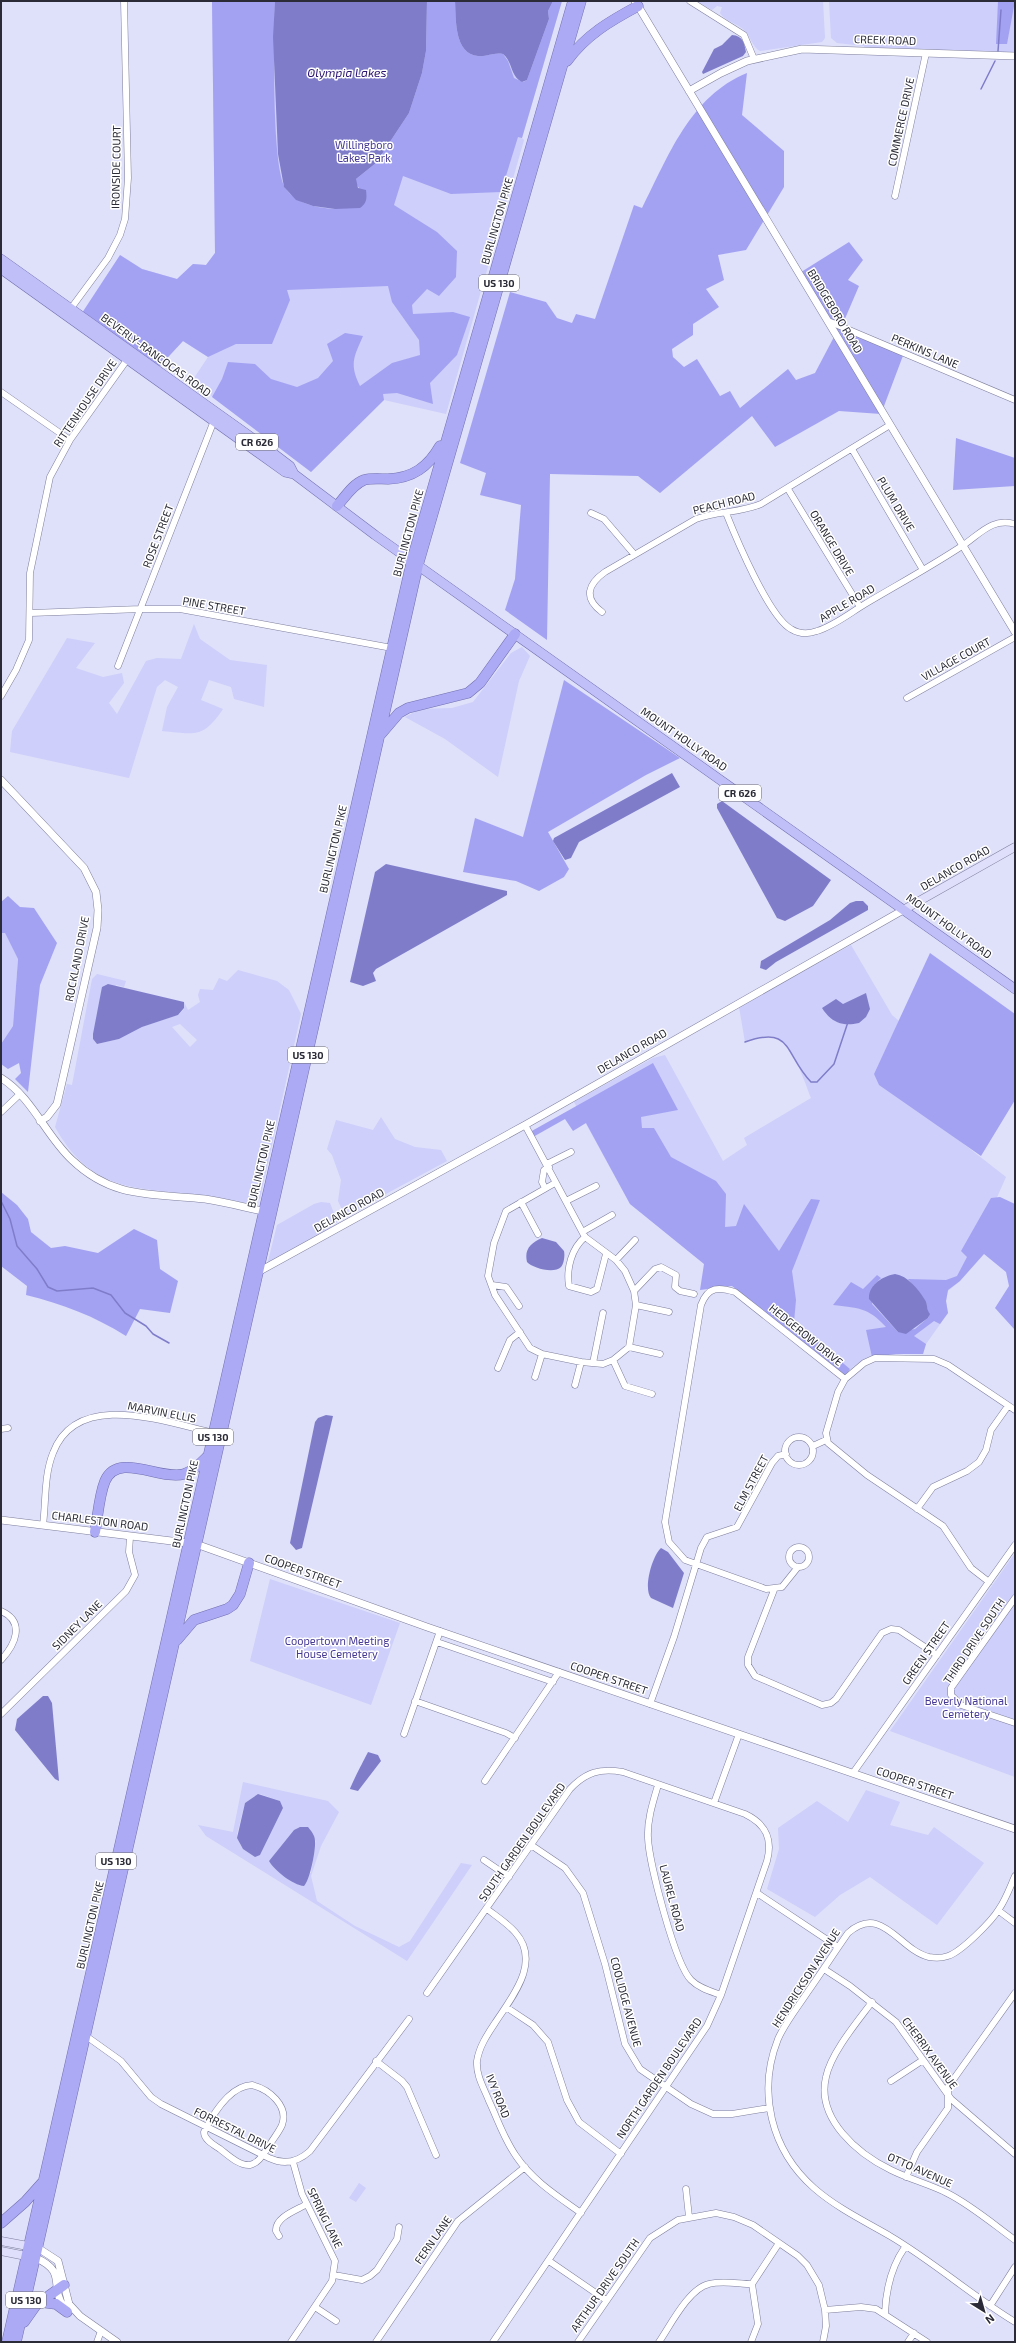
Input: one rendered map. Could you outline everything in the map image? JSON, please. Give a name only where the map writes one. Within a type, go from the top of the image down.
[{"type":"highway","name":"BURLINGTON PIKE","points":[[17,2338],[44,2180],[258,1272],[267,1212],[392,648],[447,436],[573,1]]},
{"type":"highway","name":"BURLINGTON PIKE","points":[[7,2342],[32,2252],[86,2036],[173,1645],[193,1544],[208,1456],[380,735],[415,562],[581,1]]},
{"type":"highway","points":[[562,67],[584,40],[637,4]]},
{"type":"highway","points":[[337,506],[354,487],[364,480],[401,478],[416,473],[430,462],[447,436]]},
{"type":"highway","points":[[380,735],[399,713],[408,708],[468,693],[480,683],[515,634]]},
{"type":"highway","points":[[95,1532],[105,1481],[112,1471],[124,1467],[167,1475],[184,1475],[197,1467],[208,1456]]},
{"type":"highway","points":[[173,1645],[194,1620],[227,1609],[233,1605],[240,1594],[249,1563]]},
{"type":"highway","points":[[2,2222],[34,2193],[44,2180]]},
{"type":"highway","points":[[17,2338],[30,2311],[61,2287]]},
{"type":"highway","points":[[40,2302],[56,2304],[67,2312]]},
{"type":"main road","name":"BEVERLY-RANCOCAS ROAD","points":[[1,260],[68,312],[215,417],[290,466],[294,474],[415,562]]},
{"type":"main road","name":"BEVERLY-RANCOCAS ROAD","points":[[1,269],[68,312]]},
{"type":"main road","name":"MOUNT HOLLY ROAD","points":[[415,562],[905,909],[1015,989]]},
{"type":"main road","name":"DELANCO ROAD","points":[[905,909],[1015,847]]},
{"type":"main road","points":[[1,2241],[32,2252]]},
{"type":"main road","points":[[1,2251],[32,2252]]},
{"type":"street","name":"IRONSIDE COURT","points":[[68,312],[113,250],[125,219],[128,178],[124,1]]},
{"type":"street","points":[[690,1],[744,35],[754,59]]},
{"type":"street","name":"BRIDGEBORO ROAD","points":[[637,4],[1015,632]]},
{"type":"street","name":"CREEK ROAD","points":[[689,91],[721,73],[754,59],[810,48],[1015,56]]},
{"type":"street","name":"COMMERCE DRIVE","points":[[895,196],[926,52]]},
{"type":"street","name":"PERKINS LANE","points":[[828,321],[1015,400]]},
{"type":"street","name":"RITTENHOUSE DRIVE","points":[[1,696],[16,670],[29,640],[31,613],[30,573],[50,477],[70,440],[130,356]]},
{"type":"street","points":[[1,392],[70,440]]},
{"type":"street","name":"ROSE STREET","points":[[118,666],[215,417]]},
{"type":"street","name":"PEACH ROAD","points":[[602,612],[593,605],[590,598],[593,584],[605,572],[696,519],[708,515],[742,511],[761,504],[788,489],[890,425]]},
{"type":"street","name":"PLUM DRIVE","points":[[852,449],[923,570]]},
{"type":"street","name":"ORANGE DRIVE","points":[[788,489],[860,607]]},
{"type":"street","points":[[591,513],[604,518],[634,554]]},
{"type":"street","name":"APPLE ROAD","points":[[726,513],[756,578],[776,612],[787,626],[802,633],[814,632],[830,625],[963,546],[991,525],[1002,522],[1015,524]]},
{"type":"street","name":"PINE STREET","points":[[31,613],[141,608],[188,611],[392,648]]},
{"type":"street","name":"VILLAGE COURT","points":[[907,698],[1015,637]]},
{"type":"street","name":"ROCKLAND DRIVE","points":[[1,780],[84,868],[93,884],[97,901],[95,937],[57,1104],[47,1117],[40,1121]]},
{"type":"street","name":"DELANCO ROAD","points":[[258,1272],[525,1125],[905,909]]},
{"type":"street","points":[[1,1078],[19,1095],[70,1159],[94,1177],[111,1186],[148,1196],[208,1200],[267,1212]]},
{"type":"street","points":[[1,1112],[19,1095]]},
{"type":"street","points":[[525,1125],[548,1166],[555,1183],[584,1234],[606,1254],[616,1260],[625,1271],[634,1290],[636,1305],[629,1347],[613,1360],[603,1364],[581,1362],[542,1354],[530,1348],[496,1295],[488,1276],[489,1264],[501,1220],[506,1211],[555,1183]]},
{"type":"street","points":[[545,1188],[542,1182],[544,1170],[571,1152]]},
{"type":"street","points":[[566,1201],[596,1186]]},
{"type":"street","points":[[521,1202],[538,1234]]},
{"type":"street","points":[[606,1254],[597,1289],[591,1292],[570,1286],[568,1278],[572,1257],[577,1244],[584,1234],[612,1215]]},
{"type":"street","points":[[616,1260],[635,1240]]},
{"type":"street","points":[[634,1290],[655,1268],[661,1267],[676,1275],[675,1286],[680,1291],[694,1294]]},
{"type":"street","points":[[492,1285],[506,1287],[519,1306]]},
{"type":"street","name":"HEDGEROW DRIVE","points":[[774,1590],[766,1589],[684,1560],[669,1542],[665,1522],[701,1305],[704,1296],[711,1291],[722,1288],[735,1292],[845,1379],[838,1392],[826,1433],[826,1440]]},
{"type":"street","points":[[636,1305],[669,1312]]},
{"type":"street","points":[[593,1363],[603,1313]]},
{"type":"street","points":[[498,1368],[510,1340],[520,1332]]},
{"type":"street","points":[[629,1347],[660,1354]]},
{"type":"street","points":[[535,1377],[542,1354]]},
{"type":"street","points":[[845,1379],[864,1363],[875,1358],[934,1359],[948,1365],[1015,1410]]},
{"type":"street","points":[[613,1360],[625,1386],[652,1394]]},
{"type":"street","points":[[575,1386],[581,1362]]},
{"type":"street","points":[[917,1509],[933,1487],[979,1462],[986,1450],[991,1430],[1008,1406]]},
{"type":"street","name":"MARVIN ELLIS","points":[[43,1525],[49,1467],[59,1441],[79,1422],[108,1414],[125,1414],[214,1432]]},
{"type":"street","points":[[1,1428],[8,1428]]},
{"type":"street","name":"ELM STREET","points":[[795,1437],[808,1439],[813,1446],[811,1459],[804,1464],[791,1462],[786,1454],[786,1446],[795,1437]]},
{"type":"street","points":[[813,1446],[826,1440],[867,1475],[943,1526],[970,1568],[989,1582]]},
{"type":"street","name":"ELM STREET","points":[[651,1704],[676,1640],[679,1620],[707,1536],[737,1527],[772,1463],[778,1456],[786,1454]]},
{"type":"street","name":"CHARLESTON ROAD","points":[[1,1520],[193,1544]]},
{"type":"street","name":"SIDNEY LANE","points":[[1,1714],[126,1591],[134,1575],[129,1552],[130,1537]]},
{"type":"street","name":"COOPER STREET","points":[[193,1544],[440,1631],[1015,1829]]},
{"type":"street","name":"GREEN STREET","points":[[852,1773],[1015,1545]]},
{"type":"street","points":[[798,1567],[787,1584],[774,1590],[748,1657],[748,1665],[755,1676],[822,1705],[831,1703],[836,1699],[885,1632],[891,1629],[899,1630],[937,1655]]},
{"type":"street","name":"THIRD DRIVE SOUTH","points":[[1015,1598],[951,1688],[951,1695],[961,1705],[1015,1723]]},
{"type":"street","points":[[1,1611],[6,1613],[15,1624],[17,1635],[12,1647],[1,1660]]},
{"type":"street","points":[[404,1734],[440,1631]]},
{"type":"street","points":[[437,1642],[553,1682]]},
{"type":"street","points":[[485,1781],[559,1672]]},
{"type":"street","points":[[415,1701],[506,1733],[515,1738]]},
{"type":"street","points":[[714,1803],[739,1734]]},
{"type":"street","name":"SOUTH GARDEN BOULEVARD","points":[[427,1993],[570,1789],[587,1774],[602,1770],[618,1771],[714,1803]]},
{"type":"street","name":"LAUREL ROAD","points":[[658,1785],[650,1818],[648,1844],[654,1873],[677,1955],[691,1981],[700,1987],[721,1995]]},
{"type":"street","name":"NORTH GARDEN BOULEVARD","points":[[494,2342],[707,2026],[721,1995],[757,1893],[769,1854],[767,1834],[760,1823],[750,1817],[714,1803]]},
{"type":"street","name":"COOLIDGE AVENUE","points":[[531,1845],[565,1868],[583,1893],[602,1952],[628,2051],[640,2069],[696,2107],[713,2114],[732,2114],[769,2108]]},
{"type":"street","points":[[484,1860],[508,1877]]},
{"type":"street","name":"HENDRICKSON AVENUE","points":[[1015,1876],[998,1911],[956,1951],[948,1956],[929,1957],[920,1953],[882,1925],[873,1923],[856,1926],[838,1947],[779,2039],[770,2069],[769,2108],[779,2143],[788,2160],[800,2175],[815,2189],[860,2220],[905,2247],[1015,2322]]},
{"type":"street","points":[[757,1893],[838,1947]]},
{"type":"street","name":"IVY ROAD","points":[[487,1909],[515,1932],[524,1948],[524,1977],[482,2044],[477,2061],[478,2073],[503,2133],[524,2167],[544,2186],[581,2213]]},
{"type":"street","points":[[998,1911],[1015,1923]]},
{"type":"street","name":"CHERRIX AVENUE","points":[[824,1969],[872,2002],[896,2022],[947,2095],[1015,2154]]},
{"type":"street","points":[[906,2177],[917,2152],[948,2108],[948,2087],[1015,1993]]},
{"type":"street","name":"OTTO AVENUE","points":[[872,2002],[853,2028],[828,2072],[826,2093],[831,2114],[847,2139],[879,2162],[906,2177],[951,2195],[1015,2240]]},
{"type":"street","points":[[506,2007],[533,2025],[548,2042],[567,2100],[579,2122],[621,2154]]},
{"type":"street","points":[[293,2162],[304,2156],[317,2143],[376,2061],[409,2019]]},
{"type":"street","name":"FORRESTAL DRIVE","points":[[86,2036],[120,2061],[156,2100],[263,2155],[279,2162],[293,2162]]},
{"type":"street","points":[[891,2081],[923,2060]]},
{"type":"street","points":[[376,2061],[402,2081],[407,2087],[436,2155]]},
{"type":"street","points":[[242,2086],[257,2087],[279,2102],[284,2115],[280,2129],[263,2155],[253,2164],[242,2164],[205,2138],[204,2132],[206,2127],[233,2092],[242,2086]]},
{"type":"street","name":"SPRING LANE","points":[[293,2162],[302,2194],[335,2261],[334,2275]]},
{"type":"street","name":"FERN LANE","points":[[376,2342],[458,2221],[524,2167]]},
{"type":"street","points":[[686,2189],[689,2217]]},
{"type":"street","points":[[279,2236],[276,2231],[277,2224],[284,2217],[308,2204]]},
{"type":"street","name":"ARTHUR DRIVE SOUTH","points":[[578,2342],[650,2238],[672,2222],[689,2217],[716,2213],[734,2217],[758,2228],[798,2256],[810,2269],[819,2285],[825,2310],[826,2326],[823,2342]]},
{"type":"street","points":[[291,2342],[315,2307],[334,2275],[362,2280],[370,2276],[377,2270],[397,2239],[399,2227]]},
{"type":"street","points":[[751,2342],[758,2324],[752,2284],[779,2243]]},
{"type":"street","points":[[885,2313],[885,2298],[891,2271],[905,2247]]},
{"type":"street","points":[[32,2252],[54,2271],[69,2304],[87,2322]]},
{"type":"street","points":[[32,2252],[58,2260],[61,2287],[59,2301],[67,2312],[87,2322],[117,2342]]},
{"type":"street","points":[[549,2261],[606,2300]]},
{"type":"street","points":[[990,2306],[1015,2267]]},
{"type":"street","points":[[659,2342],[692,2294],[700,2287],[715,2283],[752,2284]]},
{"type":"street","points":[[315,2307],[336,2321]]},
{"type":"street","points":[[825,2310],[867,2307],[885,2313],[927,2342]]},
{"type":"street","points":[[97,2342],[101,2331]]},
{"type":"street","points":[[908,2342],[914,2334]]},
{"type":"green space","name":"Willingboro Lakes Park","points":[[212,1],[562,1],[522,138],[524,140],[446,414],[384,400],[311,472],[192,381],[208,357],[183,341],[158,368],[120,255],[142,269],[177,279],[193,264],[206,265],[215,253]]},
{"type":"green space","points":[[696,1],[823,1],[825,38],[822,42],[760,51],[755,47],[743,29],[722,16],[720,13],[722,7],[717,6],[712,10]]},
{"type":"green space","points":[[829,1],[1015,1],[1015,56],[864,50],[864,46],[837,43],[831,38]]},
{"type":"green space","points":[[194,624],[200,639],[230,660],[267,665],[264,707],[234,699],[231,687],[209,680],[201,700],[223,709],[210,726],[204,730],[191,733],[162,731],[167,707],[178,687],[165,680],[157,687],[129,778],[10,752],[12,731],[67,638],[95,643],[76,668],[103,677],[122,673],[124,683],[109,703],[117,714],[146,661],[157,658],[181,659]]},
{"type":"green space","points":[[522,647],[530,656],[519,681],[498,777],[445,739],[405,717],[420,709],[452,708],[473,702],[511,653]]},
{"type":"green space","points":[[1,933],[5,933],[18,958],[13,1026],[1,1044]]},
{"type":"green space","points":[[851,945],[892,1015],[899,1021],[874,1074],[1006,1177],[960,1281],[948,1291],[946,1301],[948,1313],[926,1344],[923,1354],[902,1354],[870,1358],[860,1362],[845,1376],[630,1204],[574,1102],[653,1058],[665,1055],[723,1161],[747,1145],[744,1138],[811,1098],[797,1064],[781,1040],[775,1037],[767,1036],[745,1042],[739,1007]]},
{"type":"green space","points":[[238,970],[277,981],[289,990],[301,1014],[260,1199],[251,1204],[191,1194],[148,1190],[112,1181],[97,1173],[82,1162],[68,1147],[55,1127],[67,1084],[72,1085],[92,979],[97,974],[126,981],[124,987],[116,985],[93,1039],[97,1044],[119,1039],[142,1027],[178,1015],[184,1009],[184,1002],[188,1010],[200,1002],[198,995],[200,989],[213,990],[219,978],[227,981]],"holes":[[[180,1024],[197,1040],[190,1047],[172,1027]]]},
{"type":"green space","points":[[381,1117],[395,1139],[415,1147],[441,1150],[447,1161],[345,1216],[338,1201],[341,1180],[332,1155],[327,1149],[336,1120],[373,1130]]},
{"type":"green space","points":[[321,1202],[330,1203],[337,1221],[335,1227],[269,1263],[268,1261],[277,1225],[314,1204]]},
{"type":"green space","name":"Beverly National Cemetery","points":[[1015,1553],[1015,1777],[890,1731]]},
{"type":"green space","name":"Coopertown Meeting House Cemetery","points":[[270,1579],[400,1623],[371,1705],[250,1661]]},
{"type":"green space","points":[[243,1782],[328,1801],[339,1812],[321,1846],[311,1876],[317,1901],[355,1926],[399,1947],[410,1941],[461,1863],[472,1865],[407,1961],[206,1836],[198,1825],[233,1832]],"holes":[[[260,1794],[280,1801],[283,1808],[260,1855],[241,1846],[237,1834],[245,1803]],[[294,1830],[316,1841],[311,1873],[269,1861]]]},
{"type":"green space","points":[[866,1790],[900,1802],[890,1825],[928,1835],[934,1827],[984,1863],[937,1925],[870,1877],[840,1895],[815,1917],[767,1889],[779,1849],[778,1828],[817,1801],[848,1822]]},
{"type":"green space","points":[[359,2183],[366,2188],[356,2202],[349,2198]]},
{"type":"shaded area","name":"Willingboro Lakes Park","points":[[212,1],[275,1],[274,99],[281,177],[286,189],[302,202],[321,208],[335,209],[359,188],[355,182],[356,179],[376,163],[409,113],[422,73],[426,51],[427,1],[455,1],[456,26],[460,42],[464,49],[470,54],[478,56],[503,54],[508,61],[514,78],[523,82],[527,80],[549,19],[548,11],[553,1],[562,1],[522,138],[518,137],[501,192],[451,194],[403,176],[394,205],[437,232],[457,251],[456,277],[439,296],[427,289],[412,305],[413,314],[453,312],[470,317],[457,355],[430,383],[433,404],[397,393],[383,394],[384,400],[311,472],[212,397],[222,379],[228,362],[255,364],[271,379],[297,387],[318,378],[333,361],[327,344],[345,333],[363,336],[354,361],[355,372],[360,386],[392,363],[420,355],[419,340],[392,302],[388,286],[287,290],[290,300],[272,344],[236,344],[208,357],[183,341],[158,368],[82,313],[120,255],[142,269],[177,279],[193,264],[206,265],[215,253]]},
{"type":"shaded area","points":[[998,1],[1015,1],[1007,44],[996,44]]},
{"type":"shaded area","points":[[747,73],[742,115],[784,151],[784,187],[746,250],[718,255],[724,280],[706,289],[719,307],[693,324],[693,335],[672,349],[673,357],[684,367],[697,359],[720,396],[730,391],[740,408],[788,369],[796,380],[815,373],[835,335],[798,274],[849,242],[863,260],[848,280],[859,286],[841,328],[904,353],[881,414],[839,411],[775,447],[752,416],[660,493],[638,476],[550,474],[547,640],[505,610],[515,579],[521,505],[480,495],[486,473],[460,463],[510,292],[546,302],[557,318],[572,323],[576,314],[595,319],[634,205],[642,208],[672,149],[696,112],[710,97],[727,83]]},
{"type":"shaded area","points":[[956,438],[1015,458],[1015,486],[953,490]]},
{"type":"shaded area","points":[[564,680],[680,758],[646,775],[548,832],[569,869],[564,877],[539,891],[516,881],[463,872],[475,818],[523,837]]},
{"type":"shaded area","points":[[8,896],[20,907],[34,908],[57,943],[40,985],[28,1092],[15,1079],[21,1073],[19,1063],[8,1069],[1,1064],[1,1044],[13,1026],[18,959],[5,933],[1,933],[1,902]]},
{"type":"shaded area","points":[[930,953],[1015,1014],[1015,1100],[981,1156],[879,1085],[874,1074]]},
{"type":"shaded area","points":[[653,1063],[678,1110],[641,1117],[642,1128],[654,1128],[671,1157],[716,1181],[726,1194],[725,1227],[736,1226],[744,1204],[779,1251],[811,1199],[820,1200],[792,1271],[796,1300],[794,1322],[850,1369],[845,1376],[732,1286],[700,1290],[704,1264],[630,1204],[586,1123],[573,1131],[565,1119],[533,1137],[530,1132]]},
{"type":"shaded area","points":[[1,1192],[17,1205],[28,1219],[31,1232],[51,1248],[65,1246],[98,1253],[134,1229],[157,1240],[160,1269],[178,1281],[170,1313],[140,1309],[126,1336],[102,1322],[78,1311],[53,1302],[26,1295],[27,1286],[1,1266]]},
{"type":"shaded area","points":[[1000,1197],[1015,1204],[1015,1330],[995,1308],[1009,1286],[1006,1272],[984,1254],[960,1281],[948,1290],[946,1301],[948,1313],[940,1324],[934,1321],[914,1336],[926,1344],[923,1354],[896,1354],[872,1357],[866,1330],[886,1327],[880,1320],[868,1312],[856,1308],[833,1305],[851,1282],[863,1289],[877,1275],[881,1278],[873,1286],[872,1304],[898,1332],[915,1329],[929,1317],[926,1302],[908,1279],[946,1280],[957,1276],[967,1257],[961,1251],[991,1198]]},
{"type":"water","name":"Olympia Lakes","points":[[275,1],[427,1],[426,51],[422,73],[409,113],[376,163],[356,179],[358,188],[366,190],[366,200],[360,208],[335,209],[313,206],[296,200],[284,187],[278,154],[273,37]]},
{"type":"water","points":[[455,1],[553,1],[548,11],[549,19],[527,80],[522,82],[515,76],[503,54],[478,56],[470,54],[464,49],[460,42],[456,26]]},
{"type":"water","points":[[732,35],[741,38],[745,45],[746,52],[743,56],[703,74],[702,72],[714,49],[722,45]]},
{"type":"water","points":[[672,773],[680,787],[579,842],[571,858],[565,860],[553,841],[554,838]]},
{"type":"water","points":[[722,801],[831,880],[813,906],[785,921],[777,918],[717,808],[717,804]]},
{"type":"water","points":[[386,864],[507,891],[507,895],[376,969],[373,973],[376,981],[363,986],[350,982],[375,872]]},
{"type":"water","points":[[863,901],[868,906],[868,910],[776,962],[766,970],[760,968],[761,961],[830,920],[850,903]]},
{"type":"water","points":[[108,984],[184,1002],[184,1008],[178,1015],[142,1027],[119,1039],[97,1044],[93,1039],[93,1034],[102,987]]},
{"type":"water","points":[[866,993],[870,1009],[866,1017],[859,1023],[842,1024],[829,1017],[822,1008],[836,999],[843,1004]]},
{"type":"water","points":[[542,1238],[556,1242],[564,1251],[563,1264],[558,1269],[543,1269],[533,1266],[527,1262],[526,1257],[529,1247]]},
{"type":"water","points":[[895,1274],[904,1277],[916,1287],[926,1302],[930,1314],[928,1318],[906,1334],[898,1332],[869,1299],[871,1289],[877,1282]]},
{"type":"water","points":[[326,1415],[333,1416],[302,1548],[296,1550],[290,1543],[315,1422],[318,1418]]},
{"type":"water","points":[[661,1548],[668,1552],[684,1573],[673,1608],[651,1598],[649,1594],[648,1580],[652,1565]]},
{"type":"water","points":[[43,1696],[48,1696],[52,1703],[59,1781],[55,1779],[15,1730],[17,1719]]},
{"type":"water","points":[[368,1752],[378,1755],[381,1761],[358,1791],[350,1789],[355,1777]]},
{"type":"water","points":[[258,1794],[280,1801],[283,1808],[260,1855],[255,1857],[243,1849],[237,1838],[245,1803]]},
{"type":"water","points":[[300,1827],[308,1827],[315,1839],[315,1851],[312,1864],[304,1886],[285,1877],[275,1869],[269,1861],[294,1830]]},
{"type":"waterway","points":[[998,51],[1001,10]]},
{"type":"waterway","points":[[981,89],[995,61]]},
{"type":"waterway","points":[[745,1042],[772,1037],[780,1040],[786,1045],[802,1072],[811,1082],[817,1082],[834,1064],[848,1022]]},
{"type":"waterway","points":[[1,1201],[10,1219],[17,1246],[37,1269],[48,1287],[57,1291],[93,1288],[111,1295],[125,1313],[146,1326],[153,1334],[169,1343]]}]
